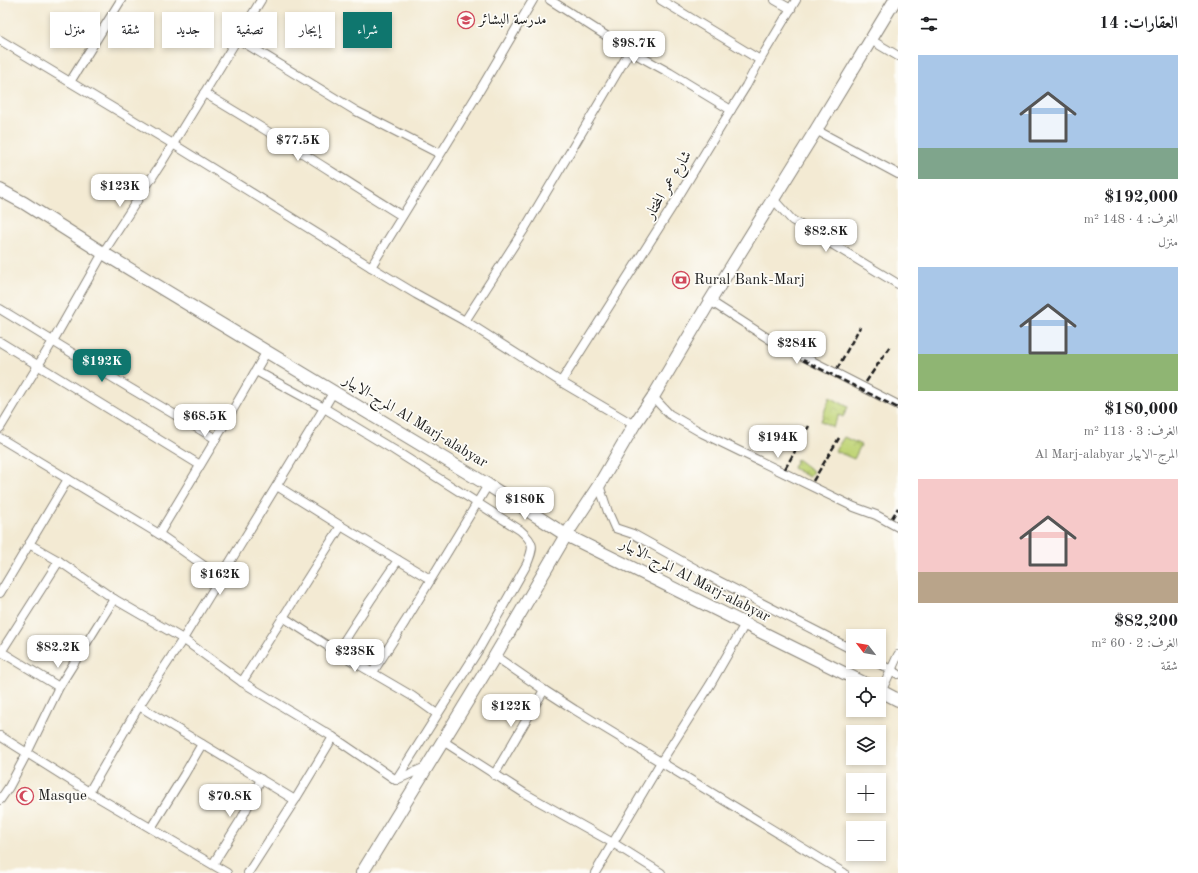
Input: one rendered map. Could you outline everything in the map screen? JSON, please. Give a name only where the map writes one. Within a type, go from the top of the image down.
[{"type":"main road","points":[[362,873],[495,656],[566,535],[599,486],[634,425],[653,397],[710,301],[895,0]]},
{"type":"main road","name":"المرج-الابيار Al Marj-alabyar","points":[[0,190],[24,203],[103,253],[334,391],[488,485],[566,535],[852,677]]},
{"type":"main road","points":[[886,694],[898,700]]},
{"type":"street","points":[[70,82],[121,0]]},
{"type":"street","points":[[254,12],[261,0]]},
{"type":"street","points":[[371,267],[532,0]]},
{"type":"street","points":[[550,0],[630,51],[731,110]]},
{"type":"street","points":[[661,0],[760,60]]},
{"type":"street","points":[[776,0],[791,9]]},
{"type":"street","name":"شارع عمر المختار","points":[[561,382],[672,208],[796,0]]},
{"type":"street","points":[[0,40],[371,267],[416,294],[466,321],[561,382],[634,425]]},
{"type":"street","points":[[871,40],[898,56]]},
{"type":"street","points":[[0,428],[103,253],[162,162],[232,48]]},
{"type":"street","points":[[253,48],[356,111],[440,154]]},
{"type":"street","points":[[466,321],[525,228],[630,51]]},
{"type":"street","points":[[204,93],[252,121],[402,216]]},
{"type":"street","points":[[816,130],[898,174]]},
{"type":"street","points":[[773,199],[792,220],[898,284]]},
{"type":"street","points":[[710,301],[769,339],[898,405]]},
{"type":"street","points":[[0,308],[52,341],[216,439]]},
{"type":"street","points":[[0,342],[200,465]]},
{"type":"street","points":[[159,534],[267,351]]},
{"type":"street","points":[[256,371],[324,408],[394,450],[520,530],[530,538],[532,552],[527,564],[478,649],[396,780]]},
{"type":"street","points":[[89,792],[139,706],[183,639],[334,391]]},
{"type":"street","points":[[653,397],[669,414],[702,433],[854,507],[876,515],[898,527]]},
{"type":"street","points":[[0,438],[159,534],[220,577]]},
{"type":"street","points":[[0,593],[68,478]]},
{"type":"street","points":[[373,672],[488,485]]},
{"type":"street","points":[[277,486],[430,579]]},
{"type":"street","points":[[599,486],[615,528],[632,534],[705,574],[846,646]]},
{"type":"street","points":[[242,682],[341,526]]},
{"type":"street","points":[[29,544],[59,561],[114,599],[183,639],[242,682],[333,737],[396,780]]},
{"type":"street","points":[[337,652],[398,560]]},
{"type":"street","points":[[59,561],[0,652],[59,687]]},
{"type":"street","points":[[0,800],[28,753],[59,687],[114,599]]},
{"type":"street","points":[[283,617],[337,652],[412,696],[437,714]]},
{"type":"street","points":[[595,873],[661,762],[710,685],[745,624]]},
{"type":"street","points":[[495,656],[544,690],[844,873]]},
{"type":"street","points":[[886,683],[894,672],[898,656]]},
{"type":"street","points":[[494,775],[544,690]]},
{"type":"street","points":[[139,706],[295,800]]},
{"type":"street","points":[[0,736],[89,792],[227,873]]},
{"type":"street","points":[[248,873],[333,737]]},
{"type":"street","points":[[443,741],[494,775],[613,843],[661,873]]},
{"type":"street","points":[[152,828],[202,744]]},
{"type":"street","points":[[396,780],[428,766]]},
{"type":"street","points":[[213,864],[242,818],[261,779]]},
{"type":"green space","points":[[830,397],[848,407],[843,417],[839,415],[833,427],[821,421]]},
{"type":"green space","points":[[844,437],[861,445],[854,459],[835,451]]},
{"type":"green space","points":[[797,459],[813,471],[809,477],[793,468]]},
{"type":"railway","points":[[837,369],[860,327]]},
{"type":"railway","points":[[866,382],[890,346]]},
{"type":"railway","points":[[795,356],[898,408]]},
{"type":"railway","points":[[785,469],[809,426]]},
{"type":"railway","points":[[813,481],[839,438]]},
{"type":"railway","points":[[892,518],[898,508]]},
{"type":"place","name":"مدرسة البشائر","points":[[466,20]]},
{"type":"place","name":"Rural Bank-Marj","points":[[681,280]]},
{"type":"place","name":"Masque","points":[[25,796]]}]
